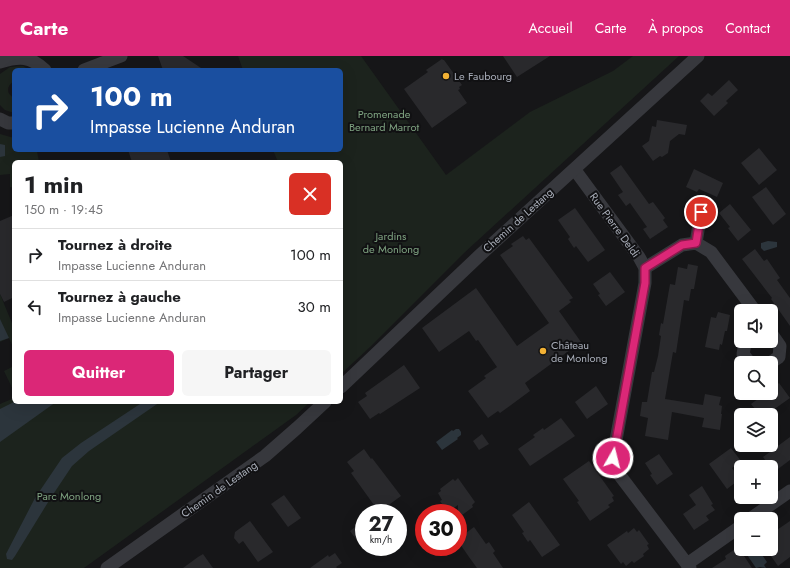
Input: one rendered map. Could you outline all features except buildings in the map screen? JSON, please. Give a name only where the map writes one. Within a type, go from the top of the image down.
[{"type":"street","points":[[7,59],[16,56],[28,58],[39,63],[43,68]]},
{"type":"street","points":[[89,68],[120,56]]},
{"type":"street","name":"Chemin de Lestang","points":[[343,385],[479,256],[575,170],[698,56]]},
{"type":"street","points":[[0,119],[8,123],[12,123]]},
{"type":"street","name":"Rue Pierre Deldi","points":[[575,170],[636,252],[645,268],[645,283],[613,458],[615,466],[618,473],[689,566]]},
{"type":"street","points":[[696,243],[701,212]]},
{"type":"street","points":[[645,268],[682,245],[696,243],[711,252],[750,304]]},
{"type":"street","points":[[778,343],[780,346],[778,358]]},
{"type":"street","name":"Chemin de Lestang","points":[[107,568],[265,456],[298,428],[323,404]]},
{"type":"street","points":[[760,512],[790,491]]},
{"type":"street","points":[[689,566],[734,531]]},
{"type":"green space","points":[[238,56],[361,56],[446,175],[530,112],[613,71],[633,56],[679,56],[464,253],[343,372],[343,160],[277,160],[274,152],[343,152],[343,68],[242,68]]},
{"type":"green space","points":[[23,66],[26,68],[12,68],[12,82],[8,88],[8,92],[12,97],[12,112],[5,110],[0,105],[0,74],[10,67]]},
{"type":"green space","points":[[0,134],[12,137],[12,152],[37,152],[39,160],[12,160],[12,188],[10,187],[10,174],[0,175]]},
{"type":"green space","points":[[0,294],[12,323],[12,345],[9,338],[0,342]]},
{"type":"green space","points":[[12,367],[12,388],[4,371]]},
{"type":"green space","name":"Parc Monlong","points":[[12,399],[12,404],[308,404],[296,415],[84,568],[0,568],[0,404]]},
{"type":"shaded area","points":[[0,144],[5,145],[5,156],[0,157]]},
{"type":"shaded area","points":[[768,241],[777,242],[777,247],[764,251],[761,248],[761,243]]},
{"type":"shaded area","points":[[0,319],[9,338],[0,341]]},
{"type":"shaded area","points":[[12,403],[53,404],[0,442],[0,409]]},
{"type":"shaded area","points":[[140,404],[157,404],[89,451],[72,466],[15,556],[12,560],[7,559],[6,554],[35,498],[62,458],[81,443]]},
{"type":"shaded area","points":[[459,429],[461,435],[457,438],[458,439],[442,450],[436,442],[452,430],[453,431]]},
{"type":"shaded area","points":[[748,556],[763,556],[767,562],[764,565],[766,568],[756,568]]},
{"type":"place","name":"Le Faubourg","points":[[446,76]]},
{"type":"place","name":"Château de Monlong","points":[[543,351]]},
{"type":"route","points":[[613,458],[645,283],[645,268],[682,245],[696,243],[701,212]]},
{"type":"park label","name":"Promenade Bernard Marrot","points":[[384,120]]},
{"type":"park label","name":"Jardins de Monlong","points":[[391,242]]}]
